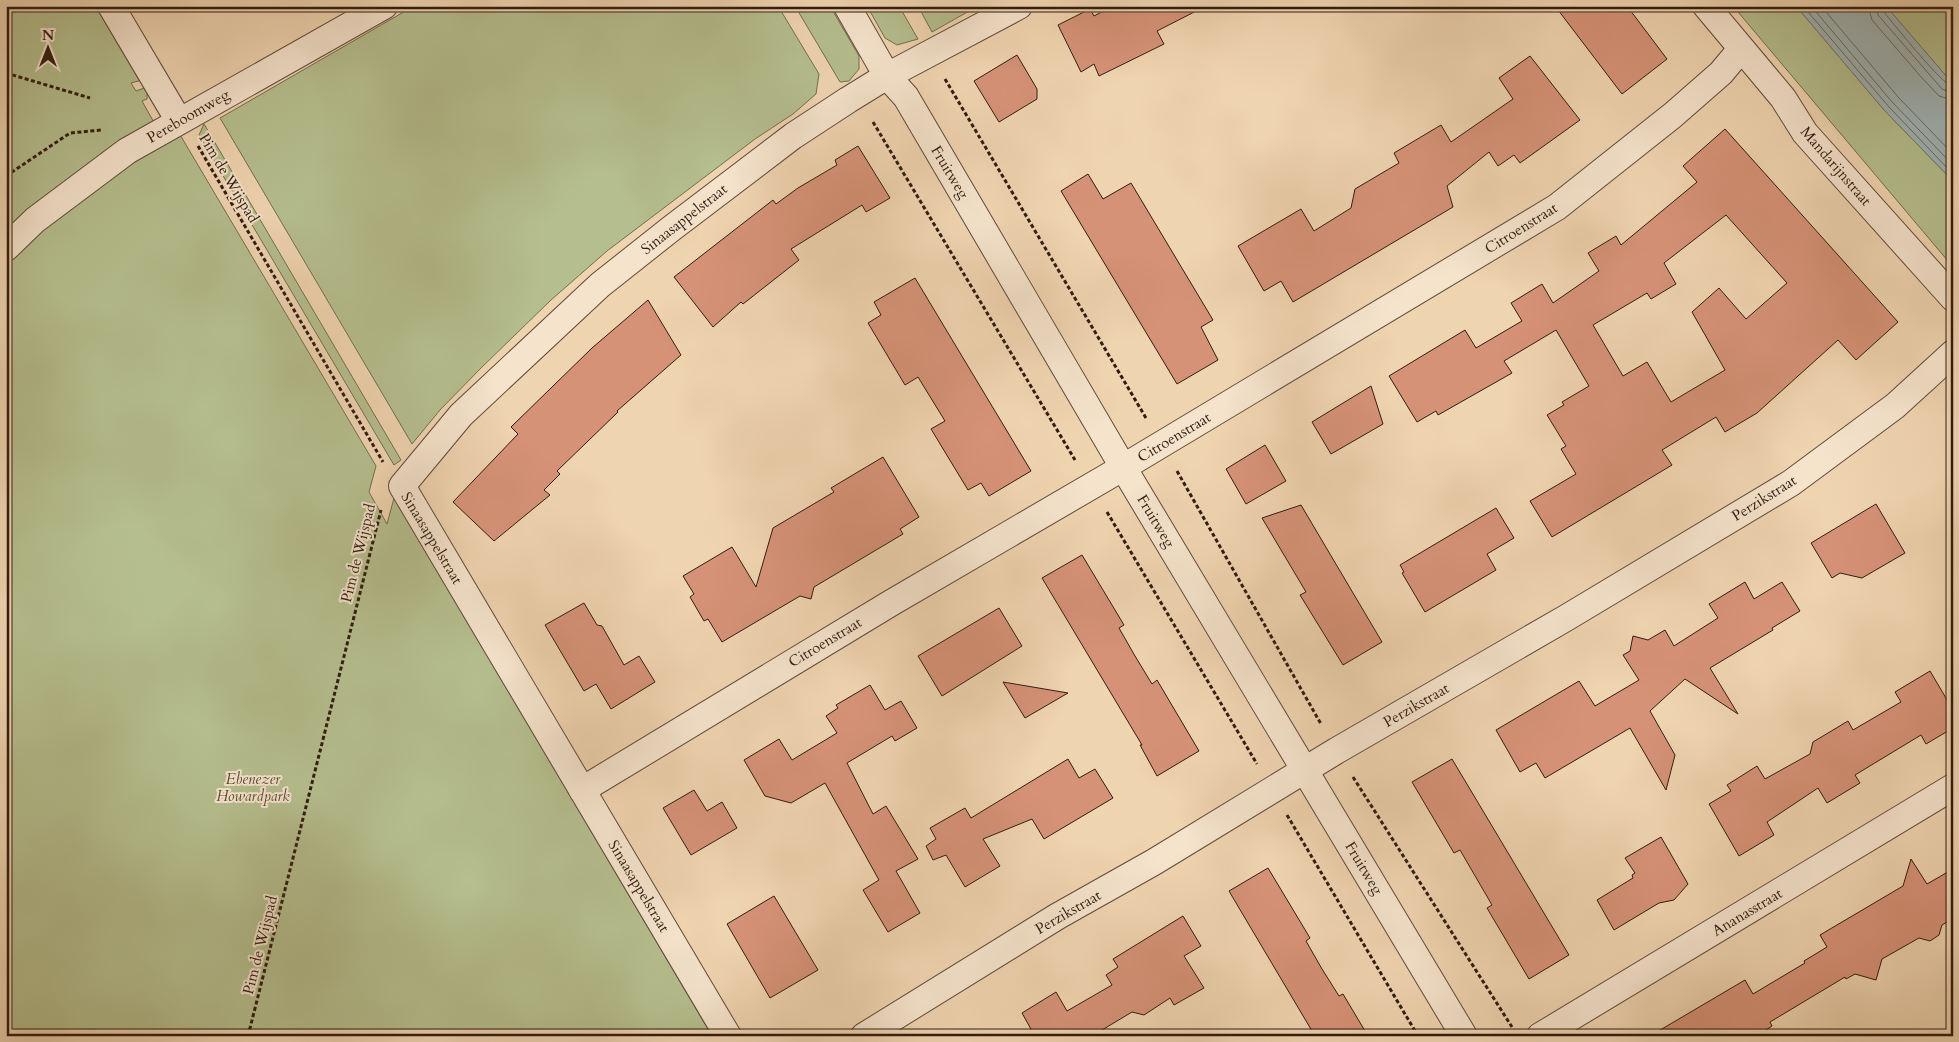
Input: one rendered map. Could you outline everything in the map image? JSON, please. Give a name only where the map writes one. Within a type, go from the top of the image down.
[{"type":"street","points":[[111,6],[179,121]]},
{"type":"street","name":"Pereboomweg","points":[[6,248],[34,220],[127,151],[384,6]]},
{"type":"street","name":"Fruitweg","points":[[847,6],[887,76],[906,96],[1123,467],[1464,1036]]},
{"type":"street","points":[[887,76],[1018,6]]},
{"type":"street","name":"Mandarijnstraat","points":[[1706,6],[1783,98],[1805,133],[1953,298]]},
{"type":"street","name":"Citroenstraat","points":[[582,790],[892,602],[1162,444],[1557,207],[1673,115],[1721,73],[1742,49]]},
{"type":"street","name":"Sinaasappelstraat","points":[[728,1036],[402,486],[461,415],[600,285],[786,142],[887,76]]},
{"type":"street","name":"Perzikstraat","points":[[864,1036],[1058,916],[1154,862],[1305,769],[1566,618],[1791,483],[1895,406],[1953,353]]},
{"type":"street","name":"Ananasstraat","points":[[1540,1036],[1953,787]]},
{"type":"path","points":[[930,53],[1162,444],[1336,751],[1512,1027]]},
{"type":"path","points":[[6,73],[90,98]]},
{"type":"path","points":[[848,100],[873,122],[1418,1036]]},
{"type":"path","name":"Pim de Wijspad","points":[[179,121],[192,136],[385,465]]},
{"type":"path","name":"Pim de Wijspad","points":[[248,1036],[382,503]]},
{"type":"green space","name":"Ebenezer Howardpark","points":[[6,6],[97,6],[142,80],[131,83],[136,91],[147,87],[147,99],[142,101],[165,142],[179,133],[376,466],[369,492],[387,524],[394,498],[712,1036],[6,1036]]},
{"type":"green space","points":[[414,6],[778,6],[819,74],[816,94],[793,114],[755,139],[607,251],[551,300],[440,410],[412,444],[220,118]]},
{"type":"green space","points":[[795,6],[830,6],[859,56],[859,69],[849,81],[840,82]]},
{"type":"green space","points":[[867,6],[899,6],[918,39],[897,45],[885,38]]},
{"type":"green space","points":[[918,6],[978,6],[932,32]]},
{"type":"green space","points":[[1733,6],[1796,6],[1885,111],[1953,181],[1953,267]]},
{"type":"green space","points":[[1886,6],[1953,6],[1953,84]]},
{"type":"green space","points":[[204,124],[401,460],[394,465],[199,135]]},
{"type":"water","points":[[1796,6],[1886,6],[1953,84],[1953,181],[1885,111]]},
{"type":"building","points":[[1113,6],[1206,6],[1157,31],[1164,44],[1099,76],[1094,64],[1081,72],[1058,25],[1090,9],[1094,16]]},
{"type":"building","points":[[1555,6],[1627,6],[1667,59],[1622,94]]},
{"type":"building","points":[[1017,55],[1037,89],[1037,99],[999,122],[974,81]]},
{"type":"building","points":[[1530,56],[1580,120],[1520,163],[1514,155],[1498,166],[1489,152],[1447,186],[1453,207],[1293,302],[1281,281],[1264,291],[1238,246],[1301,209],[1314,231],[1351,208],[1355,189],[1399,163],[1394,153],[1441,125],[1451,142],[1513,99],[1499,78]]},
{"type":"building","points":[[1725,129],[1898,322],[1856,360],[1838,340],[1757,413],[1725,432],[1716,417],[1662,450],[1672,465],[1552,537],[1530,501],[1576,474],[1561,449],[1566,446],[1547,415],[1564,405],[1562,402],[1589,386],[1556,330],[1504,361],[1512,373],[1438,415],[1436,411],[1417,422],[1389,376],[1465,330],[1476,348],[1522,321],[1511,303],[1542,284],[1553,303],[1599,271],[1588,253],[1616,236],[1621,245],[1697,182],[1683,166]],"holes":[[[1726,215],[1787,283],[1746,319],[1719,288],[1692,312],[1725,370],[1671,402],[1647,362],[1623,376],[1593,325],[1647,293],[1651,299],[1676,284],[1664,263]]]},
{"type":"building","points":[[858,146],[890,198],[866,212],[862,205],[791,249],[799,260],[743,304],[741,302],[713,327],[674,277],[773,200],[776,204],[798,188],[837,165],[835,160]]},
{"type":"building","points":[[1088,174],[1103,199],[1131,183],[1213,320],[1201,327],[1218,360],[1177,384],[1061,191]]},
{"type":"building","points":[[915,278],[1031,471],[989,496],[981,483],[968,490],[931,429],[945,421],[918,377],[905,385],[868,323],[881,315],[874,302]]},
{"type":"building","points":[[648,300],[681,355],[617,411],[557,471],[560,474],[544,490],[550,495],[494,541],[453,502],[518,434],[511,427],[592,348]]},
{"type":"building","points":[[1371,386],[1383,424],[1331,454],[1312,422]]},
{"type":"building","points":[[1265,445],[1286,481],[1246,504],[1226,469]]},
{"type":"building","points":[[883,457],[919,517],[900,529],[903,534],[814,587],[811,599],[800,596],[722,642],[708,619],[704,621],[690,597],[694,594],[683,576],[732,547],[756,587],[773,528],[834,492],[831,488]]},
{"type":"building","points":[[1876,504],[1905,553],[1862,578],[1840,573],[1832,578],[1811,543]]},
{"type":"building","points":[[1301,505],[1382,642],[1343,665],[1300,595],[1306,592],[1262,518]]},
{"type":"building","points":[[1496,508],[1514,538],[1487,554],[1496,570],[1425,612],[1402,573],[1404,572],[1400,565]]},
{"type":"building","points":[[1082,555],[1124,625],[1119,628],[1135,656],[1152,684],[1157,680],[1199,751],[1157,776],[1140,745],[1142,745],[1042,578]]},
{"type":"building","points":[[1745,582],[1754,599],[1782,582],[1800,611],[1772,628],[1773,630],[1710,668],[1738,714],[1685,679],[1650,711],[1675,755],[1666,790],[1630,728],[1545,778],[1536,763],[1520,772],[1496,730],[1579,681],[1595,706],[1639,680],[1623,655],[1630,651],[1633,636],[1648,640],[1665,630],[1674,646],[1718,618],[1709,604]]},
{"type":"building","points":[[584,603],[597,625],[602,626],[624,665],[639,656],[655,682],[611,709],[596,684],[584,691],[545,625]]},
{"type":"building","points":[[999,608],[1022,646],[942,696],[918,656]]},
{"type":"building","points":[[1930,671],[1953,710],[1953,728],[1926,744],[1921,735],[1855,775],[1860,783],[1827,803],[1818,788],[1767,822],[1774,835],[1739,856],[1709,804],[1731,791],[1727,785],[1757,766],[1765,779],[1810,754],[1813,742],[1848,721],[1853,730],[1901,702],[1895,692]]},
{"type":"building","points":[[1003,682],[1068,693],[1025,718]]},
{"type":"building","points":[[870,685],[885,710],[901,701],[917,728],[895,741],[892,736],[847,763],[873,814],[886,806],[918,859],[896,871],[920,913],[888,932],[863,890],[879,880],[825,783],[791,803],[765,796],[744,760],[779,739],[792,760],[837,733],[826,716],[838,708],[836,705]]},
{"type":"building","points":[[1068,759],[1079,778],[1095,769],[1113,798],[1044,839],[1032,819],[983,839],[1000,866],[965,887],[946,855],[933,860],[926,846],[936,839],[930,828],[965,808],[971,818]]},
{"type":"building","points":[[1452,759],[1569,955],[1529,979],[1487,908],[1492,905],[1460,850],[1454,853],[1412,782]]},
{"type":"building","points":[[694,790],[707,811],[722,802],[737,828],[691,855],[663,808]]},
{"type":"building","points":[[1661,837],[1688,884],[1674,900],[1659,903],[1614,930],[1597,900],[1633,878],[1632,875],[1635,873],[1625,858]]},
{"type":"building","points":[[1911,859],[1927,884],[1953,869],[1953,918],[1942,925],[1939,935],[1930,941],[1919,938],[1882,959],[1876,980],[1855,974],[1846,979],[1845,977],[1770,1022],[1772,1026],[1757,1036],[1650,1036],[1745,980],[1753,994],[1805,963],[1804,961],[1827,947],[1820,935],[1903,886]]},
{"type":"building","points":[[1268,868],[1310,938],[1306,941],[1322,969],[1339,996],[1343,994],[1368,1036],[1315,1036],[1229,891]]},
{"type":"building","points":[[774,896],[818,970],[770,998],[727,924]]},
{"type":"building","points":[[1183,916],[1201,946],[1184,956],[1204,988],[1174,1005],[1170,998],[1144,1015],[1132,1012],[1092,1036],[1024,1036],[1032,1031],[1022,1013],[1056,992],[1067,1011],[1112,985],[1106,975],[1118,967],[1113,959]]}]
